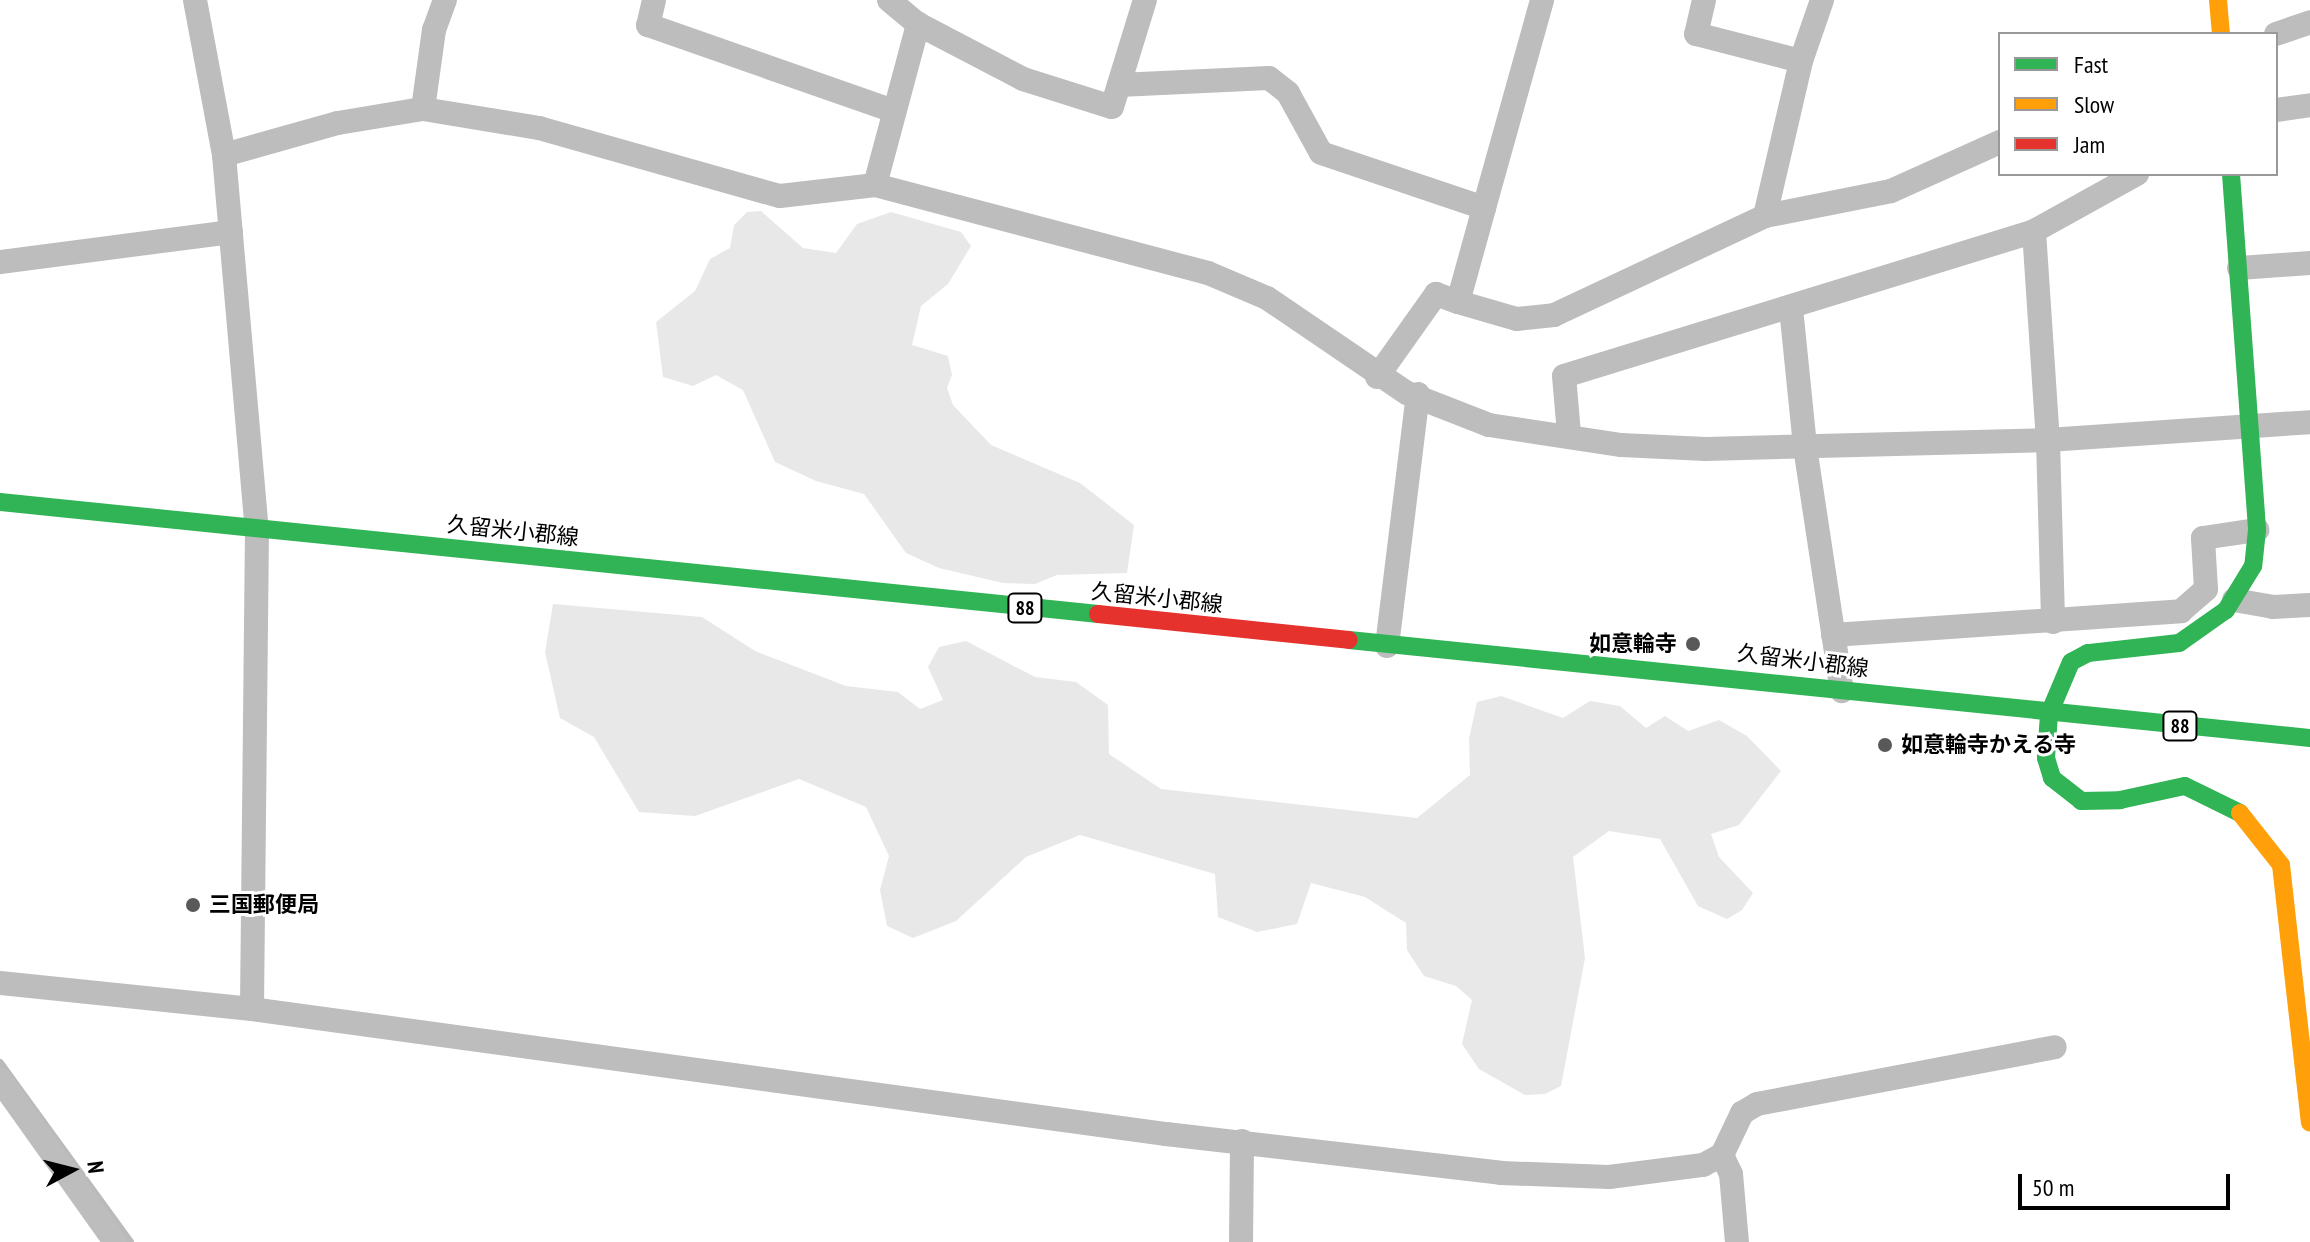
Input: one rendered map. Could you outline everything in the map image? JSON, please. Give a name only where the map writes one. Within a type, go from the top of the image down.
[{"type":"main road","points":[[2218,0],[2221,32]]},
{"type":"main road","points":[[2231,176],[2257,530],[2253,566],[2234,600],[2179,643],[2079,656],[2061,681],[2049,714],[2046,758],[2052,778],[2065,792],[2081,801],[2120,800],[2153,789],[2185,786],[2239,812],[2263,836],[2281,865],[2289,901],[2310,1109]]},
{"type":"main road","name":"久留米小郡線","points":[[0,502],[1387,646],[1654,668],[2049,714],[2310,738]]},
{"type":"street","points":[[195,0],[224,155],[257,529],[252,1009]]},
{"type":"street","points":[[423,109],[434,30],[445,0]]},
{"type":"street","points":[[654,0],[648,25],[894,111]]},
{"type":"street","points":[[889,0],[918,24],[1023,79],[1112,107],[1145,0]]},
{"type":"street","points":[[1458,302],[1542,0]]},
{"type":"street","points":[[1704,0],[1696,34],[1801,61]]},
{"type":"street","points":[[1765,216],[1801,61],[1822,0]]},
{"type":"street","points":[[2278,33],[2310,22]]},
{"type":"street","points":[[875,185],[918,24]]},
{"type":"street","points":[[1119,85],[1269,78],[1288,93],[1321,153],[1484,208]]},
{"type":"street","points":[[2278,110],[2310,105]]},
{"type":"street","points":[[224,155],[338,123],[423,109],[539,128],[780,196],[875,185],[1208,273],[1267,298],[1377,377],[1489,425],[1649,447],[1805,447],[2048,440],[2310,422]]},
{"type":"street","points":[[1377,377],[1436,294],[1517,319],[1545,317],[1765,216],[1891,191],[1998,143]]},
{"type":"street","points":[[1569,434],[1564,376],[2034,231],[2133,176]]},
{"type":"street","points":[[2034,231],[2048,440],[2053,622]]},
{"type":"street","points":[[0,262],[231,232]]},
{"type":"street","points":[[2239,268],[2310,263]]},
{"type":"street","points":[[1791,308],[1805,447],[1842,691]]},
{"type":"street","points":[[1387,646],[1418,394]]},
{"type":"street","points":[[1833,635],[2181,611],[2206,589],[2203,538],[2257,530]]},
{"type":"street","points":[[2234,600],[2272,607],[2310,605]]},
{"type":"street","points":[[0,983],[252,1009],[1026,1116],[1501,1173],[1609,1177],[1703,1165],[1722,1155],[1742,1113],[1757,1104],[2055,1047]]},
{"type":"street","points":[[0,1080],[115,1242]]},
{"type":"street","points":[[1241,1242],[1242,1141]]},
{"type":"street","points":[[1722,1155],[1731,1174],[1737,1242]]},
{"type":"shaded area","points":[[761,211],[803,248],[836,253],[857,224],[891,212],[961,232],[971,246],[948,284],[921,306],[912,345],[948,356],[952,375],[947,388],[953,405],[991,445],[1080,483],[1134,525],[1127,573],[1057,575],[1035,584],[1003,583],[939,568],[906,553],[864,494],[816,481],[775,462],[743,390],[716,375],[693,386],[663,377],[656,322],[695,291],[710,259],[730,248],[734,225],[747,212]]},
{"type":"shaded area","points":[[553,604],[702,617],[755,651],[846,686],[898,692],[920,709],[943,700],[928,667],[939,647],[966,641],[1035,677],[1076,682],[1108,705],[1109,754],[1161,789],[1417,818],[1470,775],[1469,739],[1477,702],[1501,696],[1563,718],[1590,701],[1620,706],[1646,728],[1665,716],[1688,731],[1719,720],[1747,736],[1781,771],[1739,825],[1711,834],[1719,857],[1753,893],[1742,910],[1727,919],[1698,906],[1660,839],[1609,831],[1573,857],[1585,958],[1561,1086],[1545,1094],[1525,1095],[1479,1069],[1462,1044],[1472,1000],[1456,986],[1424,976],[1407,950],[1406,923],[1365,897],[1311,883],[1297,924],[1257,932],[1218,917],[1215,874],[1080,835],[1026,857],[956,921],[913,938],[887,926],[880,890],[889,856],[866,807],[799,779],[695,816],[639,812],[594,737],[560,718],[545,652]]},
{"type":"waterway","points":[[0,1063],[130,1242]]},
{"type":"traffic: fast","points":[[2231,176],[2257,530],[2253,566],[2226,610],[2179,643],[2088,653],[2071,662],[2049,714],[2046,758],[2052,778],[2081,801],[2120,800],[2185,786],[2240,813]]},
{"type":"traffic: fast","points":[[0,502],[1098,614]]},
{"type":"traffic: fast","points":[[1349,640],[2310,738]]},
{"type":"traffic: slow","points":[[2218,0],[2221,32]]},
{"type":"traffic: slow","points":[[2240,813],[2281,865],[2310,1122]]},
{"type":"traffic: jam","points":[[1098,614],[1349,640]]},
{"type":"place","name":"如意輪寺","points":[[1693,644]]},
{"type":"place","name":"如意輪寺かえる寺","points":[[1885,745]]},
{"type":"place","name":"三国郵便局","points":[[193,905]]}]
